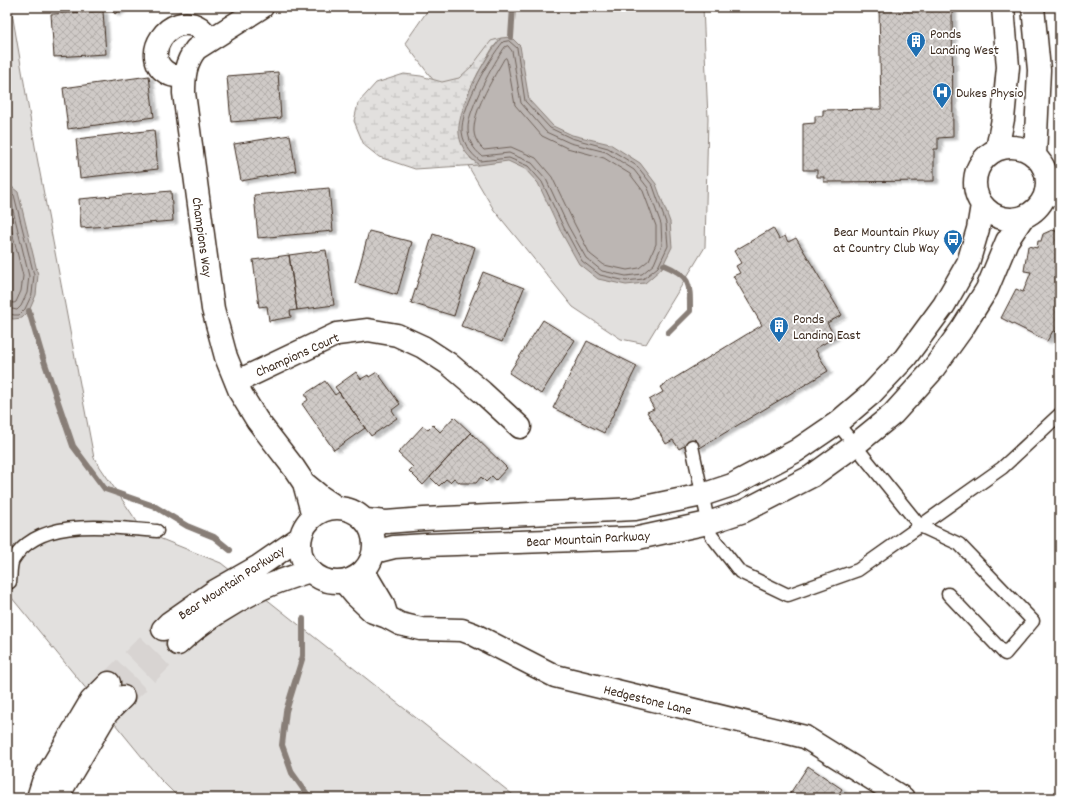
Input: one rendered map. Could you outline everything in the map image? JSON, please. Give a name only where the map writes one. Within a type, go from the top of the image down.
[{"type":"street","name":"Champions Way","points":[[262,7],[196,49],[190,56],[184,77],[184,93],[213,309],[226,357],[241,394],[257,420],[304,483],[336,507]]},
{"type":"street","points":[[997,149],[1003,119],[1008,67],[1003,7]]},
{"type":"street","points":[[1033,7],[1039,70],[1035,156]]},
{"type":"street","points":[[184,77],[170,75],[160,68],[156,59],[156,47],[163,35],[171,27],[184,24],[193,25],[201,29],[210,40]]},
{"type":"street","points":[[1010,146],[1024,148],[1035,156],[1043,166],[1053,194],[1041,203],[1033,212],[1023,217],[1008,219],[993,215],[982,205],[975,190],[975,173],[983,158],[997,149],[1010,146]]},
{"type":"street","name":"Bear Mountain Parkway","points":[[366,520],[386,522],[635,509],[702,495],[732,485],[796,451],[837,423],[871,394],[905,358],[944,305],[968,263],[978,229],[982,205]]},
{"type":"street","name":"Bear Mountain Parkway","points":[[374,552],[394,547],[426,545],[638,538],[708,524],[744,511],[812,476],[855,445],[893,414],[931,372],[962,329],[987,289],[1007,241],[1023,217]]},
{"type":"street","name":"Champions Court","points":[[236,382],[337,334],[368,330],[390,333],[423,347],[449,364],[482,392],[520,428]]},
{"type":"street","name":"Champions Way","points":[[304,483],[313,516]]},
{"type":"street","points":[[336,507],[347,508],[366,520],[372,530],[375,541],[374,552],[370,563],[364,572],[344,582],[332,582],[320,578],[310,571],[303,561],[300,549],[301,537],[305,525],[313,516],[324,510],[336,507]]},
{"type":"street","name":"Bear Mountain Parkway","points":[[301,537],[259,566],[215,590],[170,622],[170,637],[185,637],[226,608],[264,587],[310,571]]},
{"type":"street","points":[[364,572],[383,604],[387,616]]},
{"type":"street","name":"Hedgestone Lane","points":[[344,582],[373,612],[387,616],[400,624],[422,629],[462,630],[473,634],[555,676],[806,737],[903,798]]},
{"type":"street","points":[[38,798],[43,782],[91,701],[116,690],[107,713],[62,789],[60,798]]},
{"type":"lane","points":[[692,446],[711,535],[740,572],[788,595],[858,570],[1002,468],[1060,414]]},
{"type":"lane","points":[[837,423],[920,526],[959,544],[1033,621],[1005,654],[948,594]]},
{"type":"lane","points":[[10,582],[12,562],[24,546],[37,537],[52,532],[87,528],[157,532]]},
{"type":"green space","points":[[7,7],[11,7],[36,152],[94,458],[144,532],[221,563],[517,798],[179,798],[160,779],[7,592]]},
{"type":"green space","points":[[430,7],[703,7],[708,118],[705,247],[646,344],[621,339],[573,307],[494,210],[467,164],[453,106],[405,43]]},
{"type":"green space","points":[[501,38],[492,49],[478,73],[464,104],[470,158],[479,165],[415,169],[379,157],[364,145],[354,121],[358,103],[376,83],[404,74],[421,76],[442,82],[459,78],[472,66],[491,41]]},
{"type":"water","points":[[511,37],[520,46],[529,100],[553,126],[572,135],[610,144],[640,163],[656,184],[670,222],[672,247],[661,269],[645,283],[626,285],[598,279],[579,264],[560,230],[538,183],[525,169],[508,161],[479,165],[464,150],[460,140],[459,128],[461,115],[469,91],[487,57],[501,38]]},
{"type":"water","points":[[7,183],[18,192],[38,275],[36,295],[29,311],[22,318],[13,319],[7,317]]},
{"type":"building","points":[[110,7],[124,7],[115,14]]},
{"type":"building","name":"Ponds Landing West","points":[[879,7],[952,7],[953,137],[938,138],[938,149],[934,149],[934,181],[824,182],[824,177],[817,177],[817,170],[803,170],[803,124],[815,123],[815,116],[823,116],[823,110],[881,109]]},
{"type":"building","points":[[103,11],[106,54],[54,57],[51,14]]},
{"type":"building","points":[[278,72],[281,118],[231,122],[227,76]]},
{"type":"building","points":[[149,76],[154,117],[68,129],[63,88]]},
{"type":"building","points":[[154,130],[158,169],[80,178],[76,139]]},
{"type":"building","points":[[290,135],[296,171],[241,181],[234,144]]},
{"type":"building","points":[[329,188],[333,231],[258,238],[254,195]]},
{"type":"building","points":[[171,191],[173,221],[81,228],[79,199]]},
{"type":"building","name":"Ponds Landing East","points":[[773,228],[779,239],[785,236],[788,242],[796,238],[842,315],[827,323],[835,337],[815,349],[828,371],[698,449],[693,441],[679,449],[673,440],[666,444],[647,412],[654,409],[649,400],[663,392],[660,387],[762,325],[733,276],[740,273],[736,266],[741,263],[734,251]]},
{"type":"building","points":[[1052,230],[1060,232],[1060,332],[1053,331],[1047,341],[1001,318],[1016,289],[1023,292],[1031,272],[1024,271],[1028,246],[1037,248],[1038,241],[1041,241],[1043,234]]},
{"type":"building","points":[[369,231],[412,242],[397,295],[355,283]]},
{"type":"building","points":[[433,234],[475,247],[454,316],[411,303]]},
{"type":"building","points":[[326,250],[334,305],[297,310],[289,255]]},
{"type":"building","points":[[289,255],[297,310],[290,311],[291,317],[269,321],[267,306],[259,307],[253,260]]},
{"type":"building","points":[[483,272],[524,288],[502,342],[461,326]]},
{"type":"building","points":[[543,320],[575,340],[541,394],[509,373]]},
{"type":"building","points":[[587,341],[637,366],[604,433],[553,408]]},
{"type":"building","points":[[356,372],[361,379],[368,375],[369,377],[377,372],[400,404],[392,410],[397,418],[371,436],[335,387]]},
{"type":"building","points":[[325,381],[335,395],[339,392],[365,428],[334,450],[302,404],[308,400],[305,394]]},
{"type":"building","points":[[454,417],[471,433],[423,485],[409,471],[413,467],[398,453],[423,426],[428,430],[433,425],[440,432]]},
{"type":"building","points":[[471,433],[507,468],[496,480],[492,476],[486,482],[481,477],[476,483],[460,483],[454,478],[450,482],[446,479],[439,486],[430,477]]},
{"type":"building","points":[[808,766],[842,789],[836,798],[787,798]]},
{"type":"waterway","points":[[511,37],[513,7]]},
{"type":"waterway","points":[[664,265],[673,269],[684,277],[689,287],[690,294],[690,311],[668,333]]},
{"type":"waterway","points":[[29,311],[41,352],[73,446],[105,489],[154,506],[187,526],[214,537],[230,550]]},
{"type":"waterway","points":[[303,619],[303,656],[286,711],[282,745],[292,773],[307,794],[314,798]]},
{"type":"tunnel","points":[[109,683],[163,629]]},
{"type":"tunnel","points":[[123,697],[178,644]]},
{"type":"place","name":"Ponds Landing West","points":[[916,58]]},
{"type":"place","name":"Dukes Physio","points":[[942,109]]},
{"type":"place","name":"Bear Mountain Pkwy at Country Club Way","points":[[953,256]]},
{"type":"place","name":"Ponds Landing East","points":[[779,343]]}]
